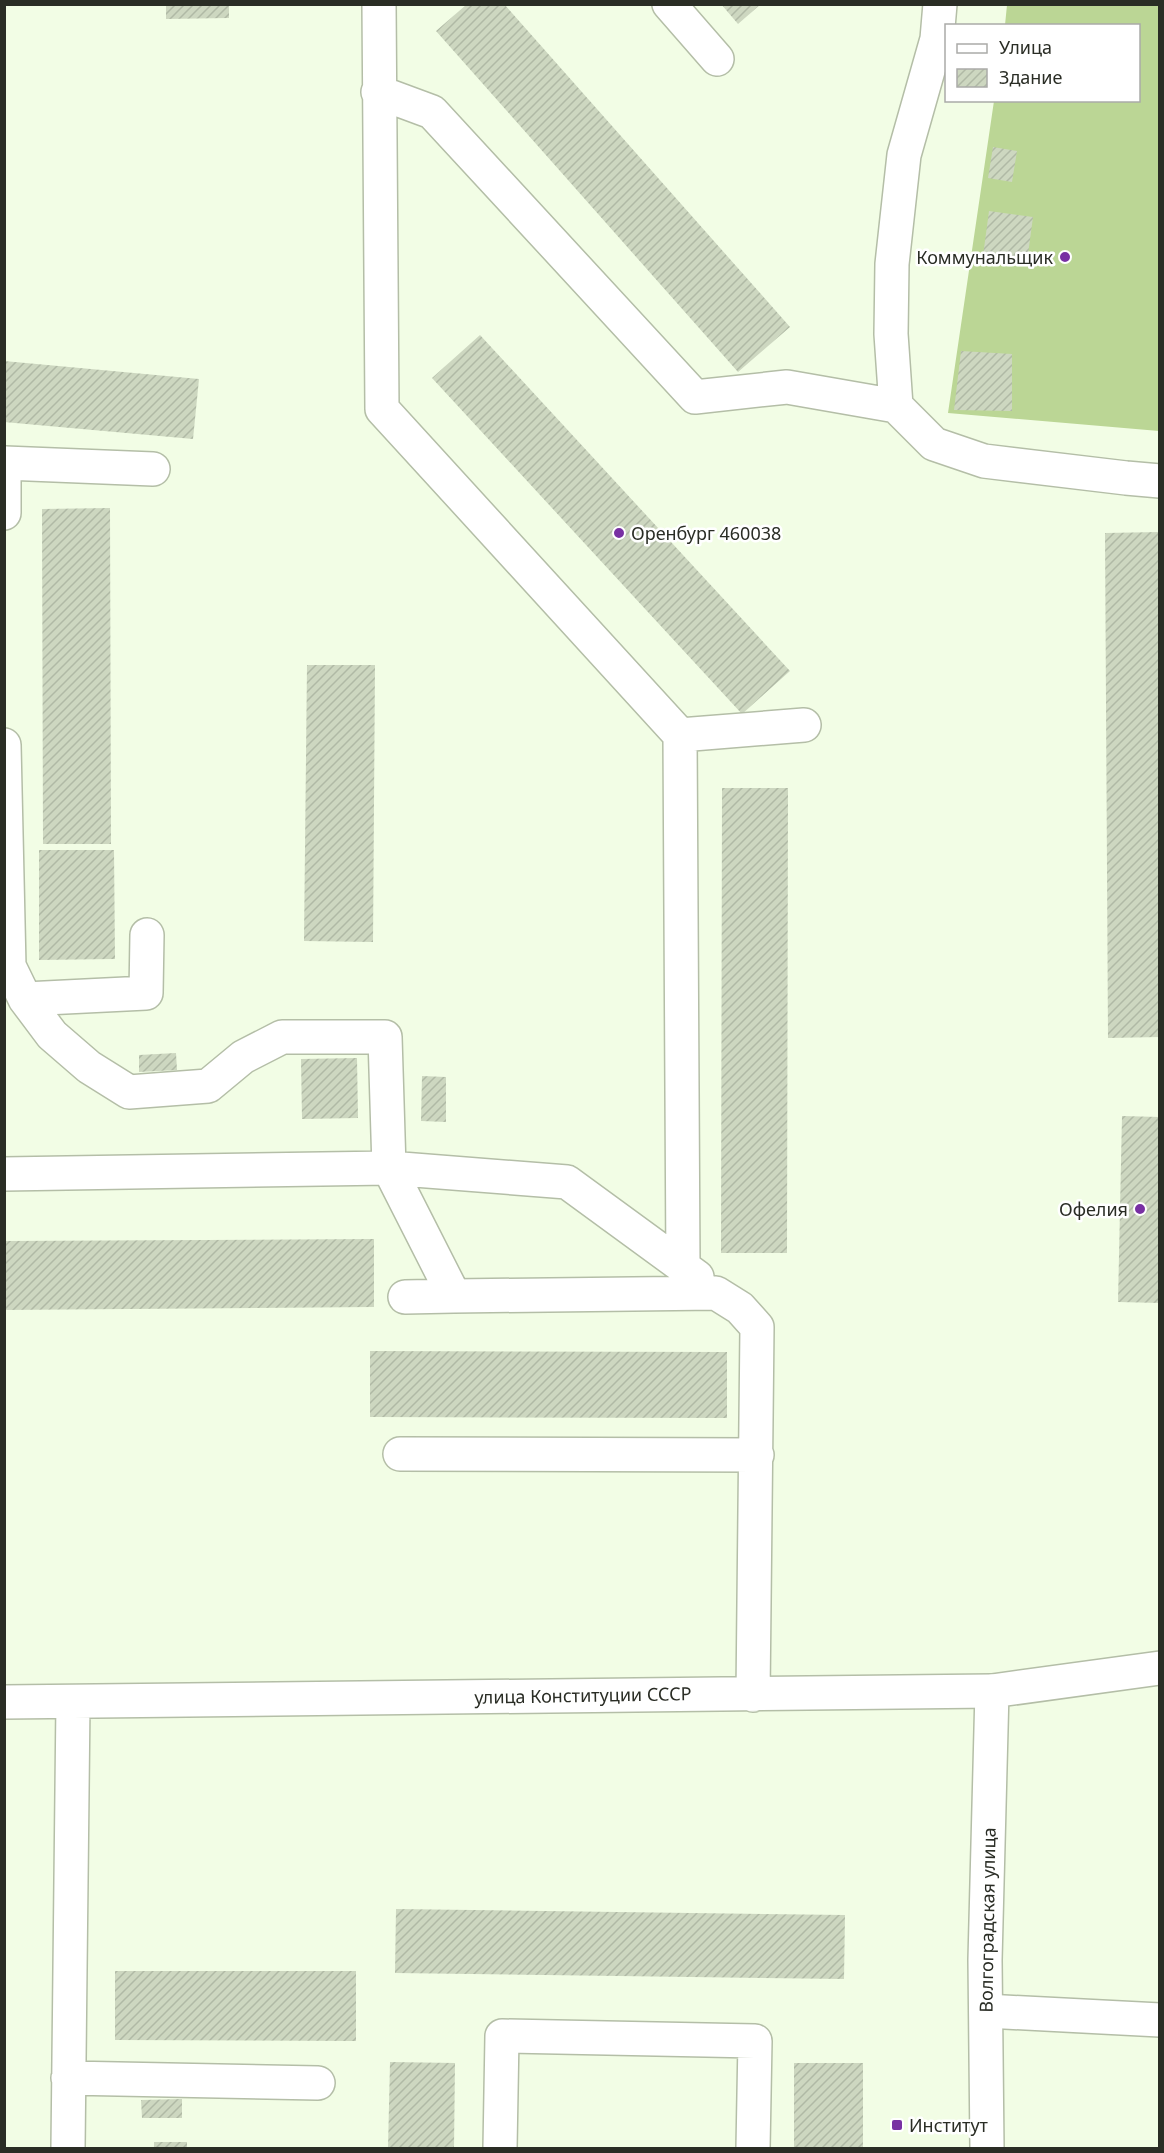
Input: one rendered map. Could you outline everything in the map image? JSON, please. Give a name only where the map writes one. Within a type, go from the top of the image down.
[{"type":"street","points":[[379,4],[382,409],[681,735],[683,1267]]},
{"type":"street","points":[[669,4],[717,59]]},
{"type":"street","points":[[896,406],[891,334],[892,264],[904,155],[937,39],[940,4]]},
{"type":"street","points":[[378,92],[432,112],[694,398],[787,387],[896,406],[934,444],[984,461],[1160,481]]},
{"type":"street","points":[[4,513],[5,463],[153,469]]},
{"type":"street","points":[[681,735],[804,725]]},
{"type":"street","points":[[4,745],[9,966],[25,999],[52,1035],[89,1067],[129,1092],[208,1086],[243,1057],[282,1037],[385,1037],[389,1168],[454,1296]]},
{"type":"street","points":[[25,999],[146,993],[147,935]]},
{"type":"street","points":[[4,1174],[389,1168],[567,1182],[716,1293],[740,1308],[757,1328],[753,1695]]},
{"type":"street","points":[[405,1297],[716,1293]]},
{"type":"street","points":[[400,1454],[757,1455]]},
{"type":"street","name":"улица Конституции СССР","points":[[4,1702],[992,1691],[1160,1668]]},
{"type":"street","name":"Волгоградская улица","points":[[987,2148],[985,1959],[992,1691]]},
{"type":"street","points":[[68,2148],[73,1702]]},
{"type":"street","points":[[986,2011],[1160,2020]]},
{"type":"street","points":[[500,2148],[502,2036],[756,2041],[753,2148]]},
{"type":"street","points":[[68,2078],[318,2084]]},
{"type":"green space","name":"Коммунальщик","points":[[1007,5],[1159,5],[1159,431],[948,413],[994,102],[1140,102],[1140,24],[1005,24]]},
{"type":"building","points":[[166,4],[229,4],[229,18],[166,19]]},
{"type":"building","points":[[721,4],[761,4],[738,24]]},
{"type":"building","points":[[466,5],[505,5],[790,327],[738,372],[436,31]]},
{"type":"building","points":[[993,147],[1017,151],[1012,182],[988,178]]},
{"type":"building","points":[[989,211],[1033,217],[1027,262],[983,256]]},
{"type":"building","points":[[480,335],[790,671],[742,714],[432,378]]},
{"type":"building","points":[[961,351],[1012,354],[1012,411],[954,410]]},
{"type":"building","points":[[4,361],[199,379],[193,439],[4,422]]},
{"type":"building","points":[[110,508],[111,844],[43,844],[42,509]]},
{"type":"building","points":[[1160,532],[1160,1037],[1108,1038],[1105,533]]},
{"type":"building","points":[[307,665],[375,665],[373,942],[304,941]]},
{"type":"building","points":[[722,788],[788,788],[787,1253],[721,1253]]},
{"type":"building","points":[[39,850],[114,850],[115,959],[39,960]]},
{"type":"building","points":[[176,1053],[177,1070],[139,1072],[139,1055]]},
{"type":"building","points":[[357,1058],[358,1118],[302,1119],[301,1059]]},
{"type":"building","points":[[422,1076],[446,1077],[446,1122],[421,1121]]},
{"type":"building","name":"Офелия","points":[[1122,1116],[1160,1117],[1160,1303],[1118,1302]]},
{"type":"building","points":[[374,1239],[374,1307],[4,1310],[4,1241]]},
{"type":"building","points":[[370,1351],[727,1352],[727,1418],[370,1417]]},
{"type":"building","points":[[396,1909],[845,1915],[844,1979],[395,1973]]},
{"type":"building","points":[[115,1971],[356,1971],[356,2041],[115,2040]]},
{"type":"building","points":[[390,2062],[455,2063],[454,2148],[388,2148]]},
{"type":"building","points":[[794,2063],[863,2063],[863,2148],[794,2148]]},
{"type":"building","points":[[182,2099],[182,2118],[142,2118],[141,2100]]},
{"type":"building","points":[[154,2142],[187,2142],[187,2148],[154,2148]]},
{"type":"place","name":"Коммунальщик","points":[[1065,257]]},
{"type":"place","name":"Оренбург 460038","points":[[619,533]]},
{"type":"place","name":"Офелия","points":[[1140,1209]]},
{"type":"place","name":"Институт","points":[[897,2125]]}]
